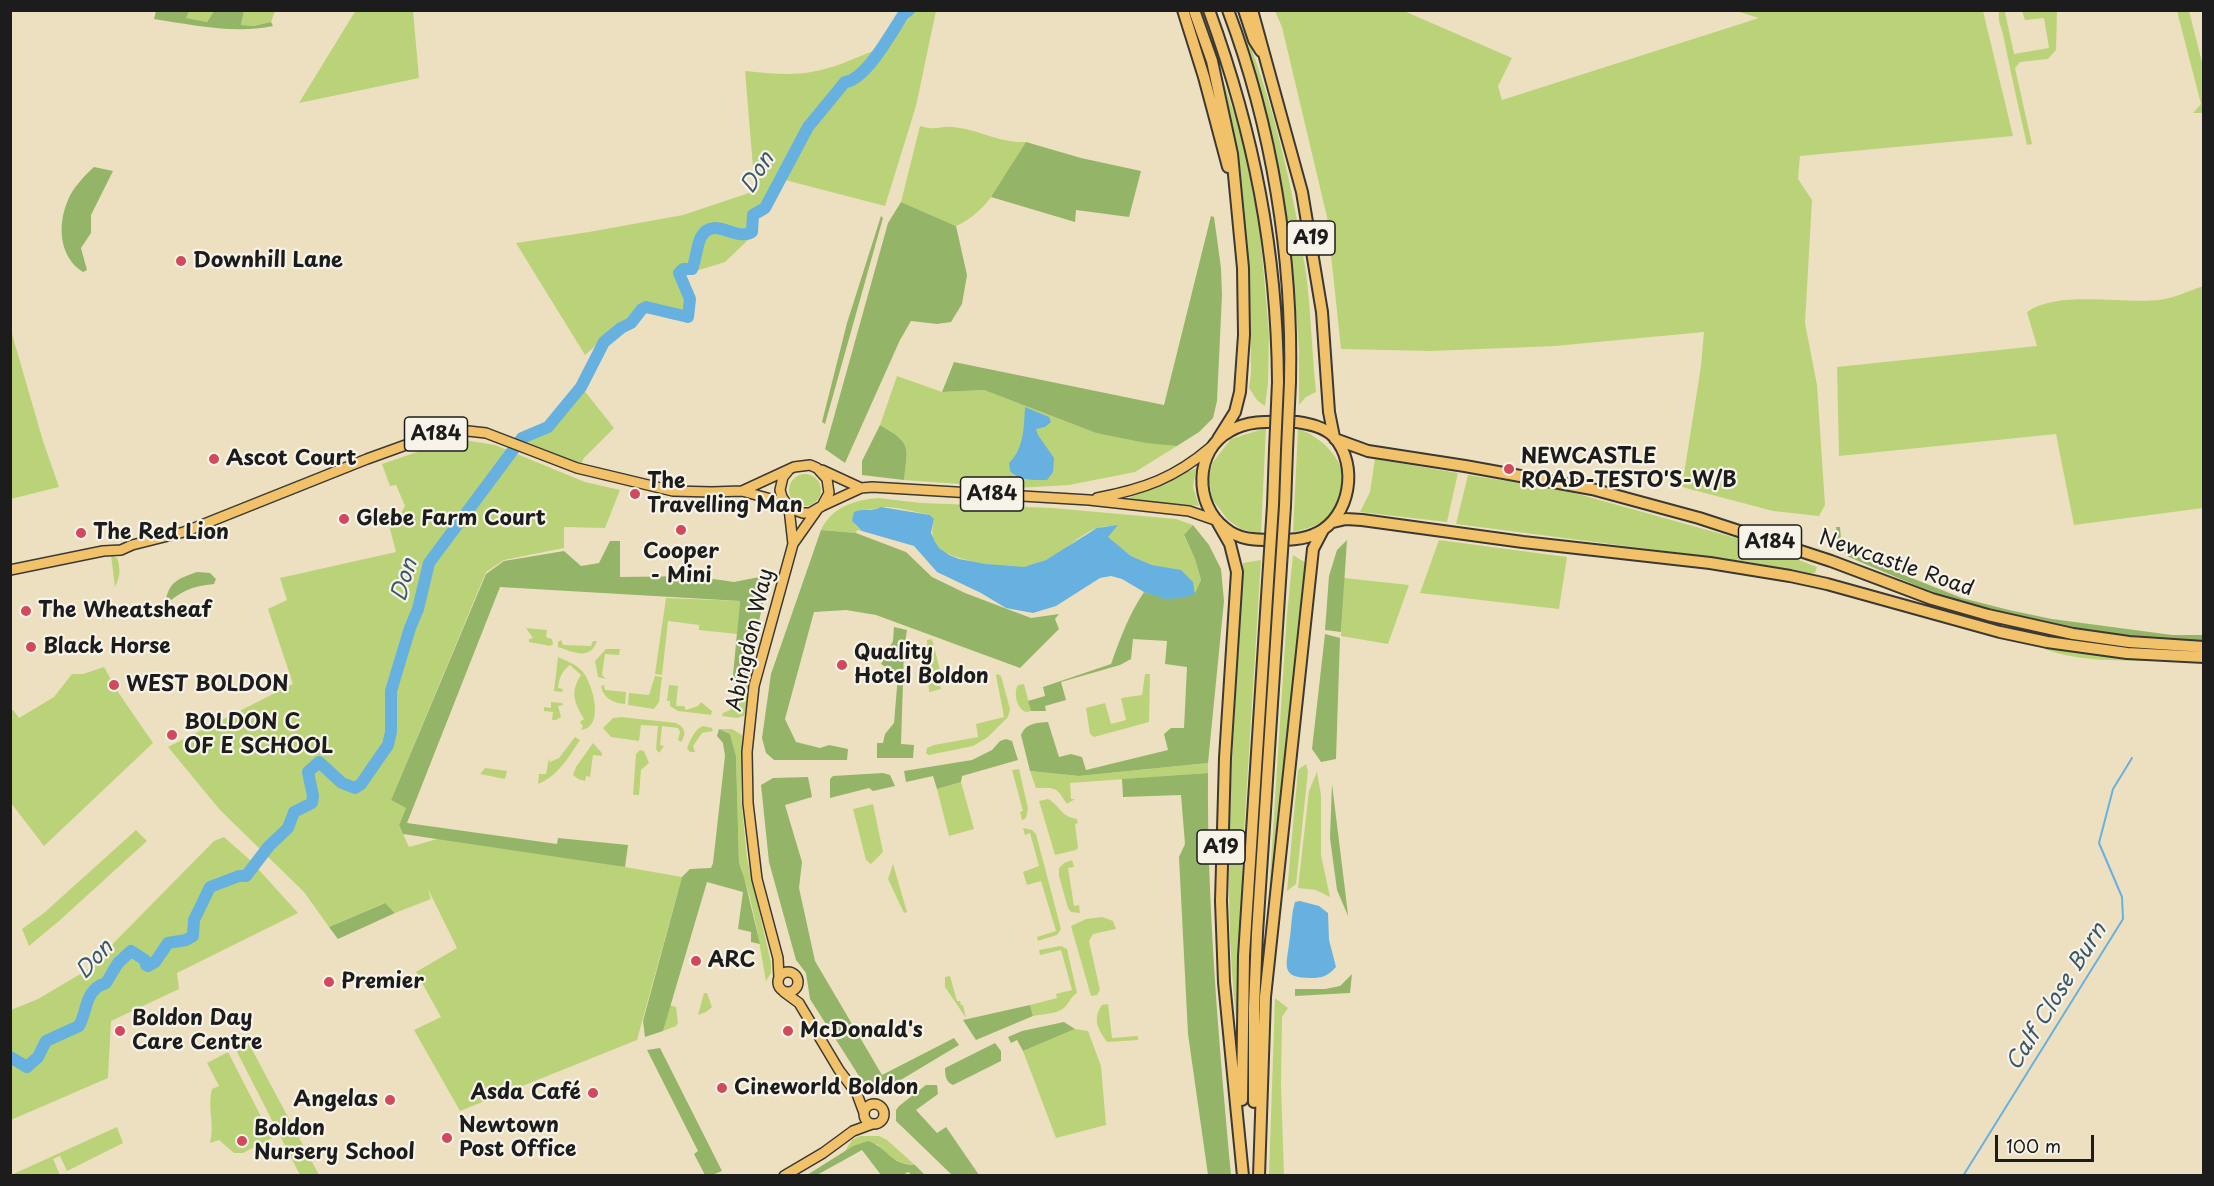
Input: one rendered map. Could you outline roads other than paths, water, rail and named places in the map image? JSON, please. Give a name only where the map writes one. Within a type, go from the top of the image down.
[{"type":"highway","points":[[1183,10],[1226,159],[1241,238]]},
{"type":"highway","points":[[1194,10],[1212,61]]},
{"type":"highway","points":[[1199,10],[1211,50],[1232,154],[1241,238],[1244,336],[1240,392],[1234,412],[1205,462],[1202,481],[1205,499],[1217,521]]},
{"type":"highway","name":"A19","points":[[1209,10],[1237,98],[1263,200],[1284,382],[1269,566],[1244,956],[1243,1176]]},
{"type":"highway","name":"A19","points":[[1228,10],[1252,89],[1275,186],[1288,297],[1281,567],[1255,971],[1254,1085],[1258,1176]]},
{"type":"highway","name":"A19","points":[[1244,10],[1254,40],[1263,54],[1293,154],[1304,202],[1322,312],[1328,407],[1335,438]]},
{"type":"highway","points":[[1252,10],[1261,37],[1263,54]]},
{"type":"highway","name":"A184","points":[[1215,442],[1240,426],[1254,423],[1305,423],[1323,429],[1335,438],[1347,467],[1348,484],[1342,506],[1333,522],[1312,536],[1297,539],[1252,540],[1231,533],[1217,521]]},
{"type":"highway","name":"Newcastle Road","points":[[1335,438],[1368,451],[1592,489],[1688,515],[1831,561],[1932,599],[1988,615],[2073,634],[2130,642],[2204,647]]},
{"type":"highway","name":"Newcastle Road","points":[[1333,522],[1362,519],[1522,542],[1710,563],[1827,584],[2000,632],[2047,642],[2127,653],[2204,657]]},
{"type":"highway","name":"A19","points":[[1217,521],[1230,544],[1237,572],[1224,769],[1221,901],[1224,982],[1243,1176]]},
{"type":"highway","name":"A19","points":[[1258,1176],[1265,997],[1313,549],[1323,530]]},
{"type":"main road","name":"A184","points":[[10,570],[103,551],[121,550],[184,532],[367,459],[439,433],[486,433],[577,468],[605,476],[673,491],[742,491],[787,505]]},
{"type":"main road","name":"A184","points":[[1089,500],[1126,493],[1156,483],[1184,468],[1215,442]]},
{"type":"main road","points":[[802,465],[817,468],[823,473],[829,486],[829,493],[820,508],[803,513],[787,505],[780,490],[788,471],[802,465]]},
{"type":"main road","name":"A184","points":[[817,468],[861,488],[1089,500],[1196,512],[1217,521]]},
{"type":"main road","name":"A184","points":[[742,491],[788,471]]},
{"type":"main road","name":"A184","points":[[820,508],[861,488]]},
{"type":"main road","name":"Abingdon Way","points":[[787,505],[793,544]]},
{"type":"main road","name":"Abingdon Way","points":[[784,992],[779,988],[778,958],[757,879],[748,803],[747,752],[754,686],[793,544],[820,508]]},
{"type":"main road","points":[[778,958],[797,978],[799,1003]]},
{"type":"main road","points":[[778,978],[783,973],[793,973]]},
{"type":"main road","points":[[784,992],[794,991],[798,985]]},
{"type":"main road","points":[[784,992],[799,1003],[839,1070],[857,1094],[867,1122],[872,1124]]},
{"type":"main road","points":[[783,1176],[823,1153],[853,1131],[880,1123],[884,1114],[881,1107],[857,1094]]},
{"type":"main road","points":[[853,1131],[869,1105],[875,1104]]},
{"type":"water","points":[[1025,407],[1049,417],[1051,422],[1045,427],[1036,429],[1054,458],[1053,472],[1047,480],[1022,478],[1010,471],[1009,463],[1018,451],[1022,437]]},
{"type":"water","points":[[881,507],[930,515],[934,519],[931,533],[935,542],[949,555],[986,564],[1024,567],[1046,560],[1097,528],[1118,525],[1108,537],[1131,556],[1152,565],[1181,570],[1193,582],[1195,594],[1183,598],[1165,599],[1111,576],[1100,578],[1056,606],[1033,613],[1006,608],[937,572],[914,546],[862,531],[852,521],[854,512]]},
{"type":"water","points":[[1300,901],[1319,906],[1328,913],[1329,940],[1336,967],[1322,977],[1294,976],[1288,970],[1287,959],[1293,910],[1295,902]]},
{"type":"waterway","name":"Don","points":[[10,1057],[27,1067],[38,1057],[46,1041],[79,1026],[90,995],[106,983],[118,963],[131,951],[145,960],[148,966],[155,962],[168,943],[186,940],[193,936],[194,920],[210,887],[239,876],[246,876],[269,846],[288,828],[294,812],[312,803],[313,796],[308,772],[319,762],[342,783],[355,788],[361,784],[388,745],[391,732],[391,691],[418,609],[429,563],[522,438],[548,427],[581,387],[604,342],[631,323],[646,307],[688,317],[690,299],[679,273],[683,269],[692,269],[701,237],[712,228],[739,234],[752,232],[753,215],[765,208],[808,127],[845,82],[853,79],[869,65],[903,15],[909,10]]},
{"type":"waterway","name":"Calf Close Burn","points":[[1963,1176],[2123,919],[2122,897],[2099,843],[2113,789],[2132,758]]},
{"type":"place","name":"Downhill Lane","points":[[181,261]]},
{"type":"place","name":"Ascot Court","points":[[214,459]]},
{"type":"place","name":"NEWCASTLE ROAD-TESTO'S-W/B","points":[[1509,469]]},
{"type":"place","name":"The Travelling Man","points":[[635,494]]},
{"type":"place","name":"Glebe Farm Court","points":[[344,519]]},
{"type":"place","name":"Cooper - Mini","points":[[681,530]]},
{"type":"place","name":"The Red Lion","points":[[81,533]]},
{"type":"place","name":"The Wheatsheaf","points":[[26,611]]},
{"type":"place","name":"Black Horse","points":[[31,647]]},
{"type":"place","name":"Quality Hotel Boldon","points":[[842,665]]},
{"type":"place","name":"WEST BOLDON","points":[[114,685]]},
{"type":"place","name":"BOLDON C OF E SCHOOL","points":[[172,735]]},
{"type":"place","name":"ARC","points":[[696,961]]},
{"type":"place","name":"Premier","points":[[329,982]]},
{"type":"place","name":"Boldon Day Care Centre","points":[[120,1031]]},
{"type":"place","name":"McDonald's","points":[[788,1031]]},
{"type":"place","name":"Cineworld Boldon","points":[[722,1088]]},
{"type":"place","name":"Asda Café","points":[[593,1093]]},
{"type":"place","name":"Angelas","points":[[390,1100]]},
{"type":"place","name":"Newtown Post Office","points":[[447,1138]]},
{"type":"place","name":"Boldon Nursery School","points":[[242,1141]]}]
